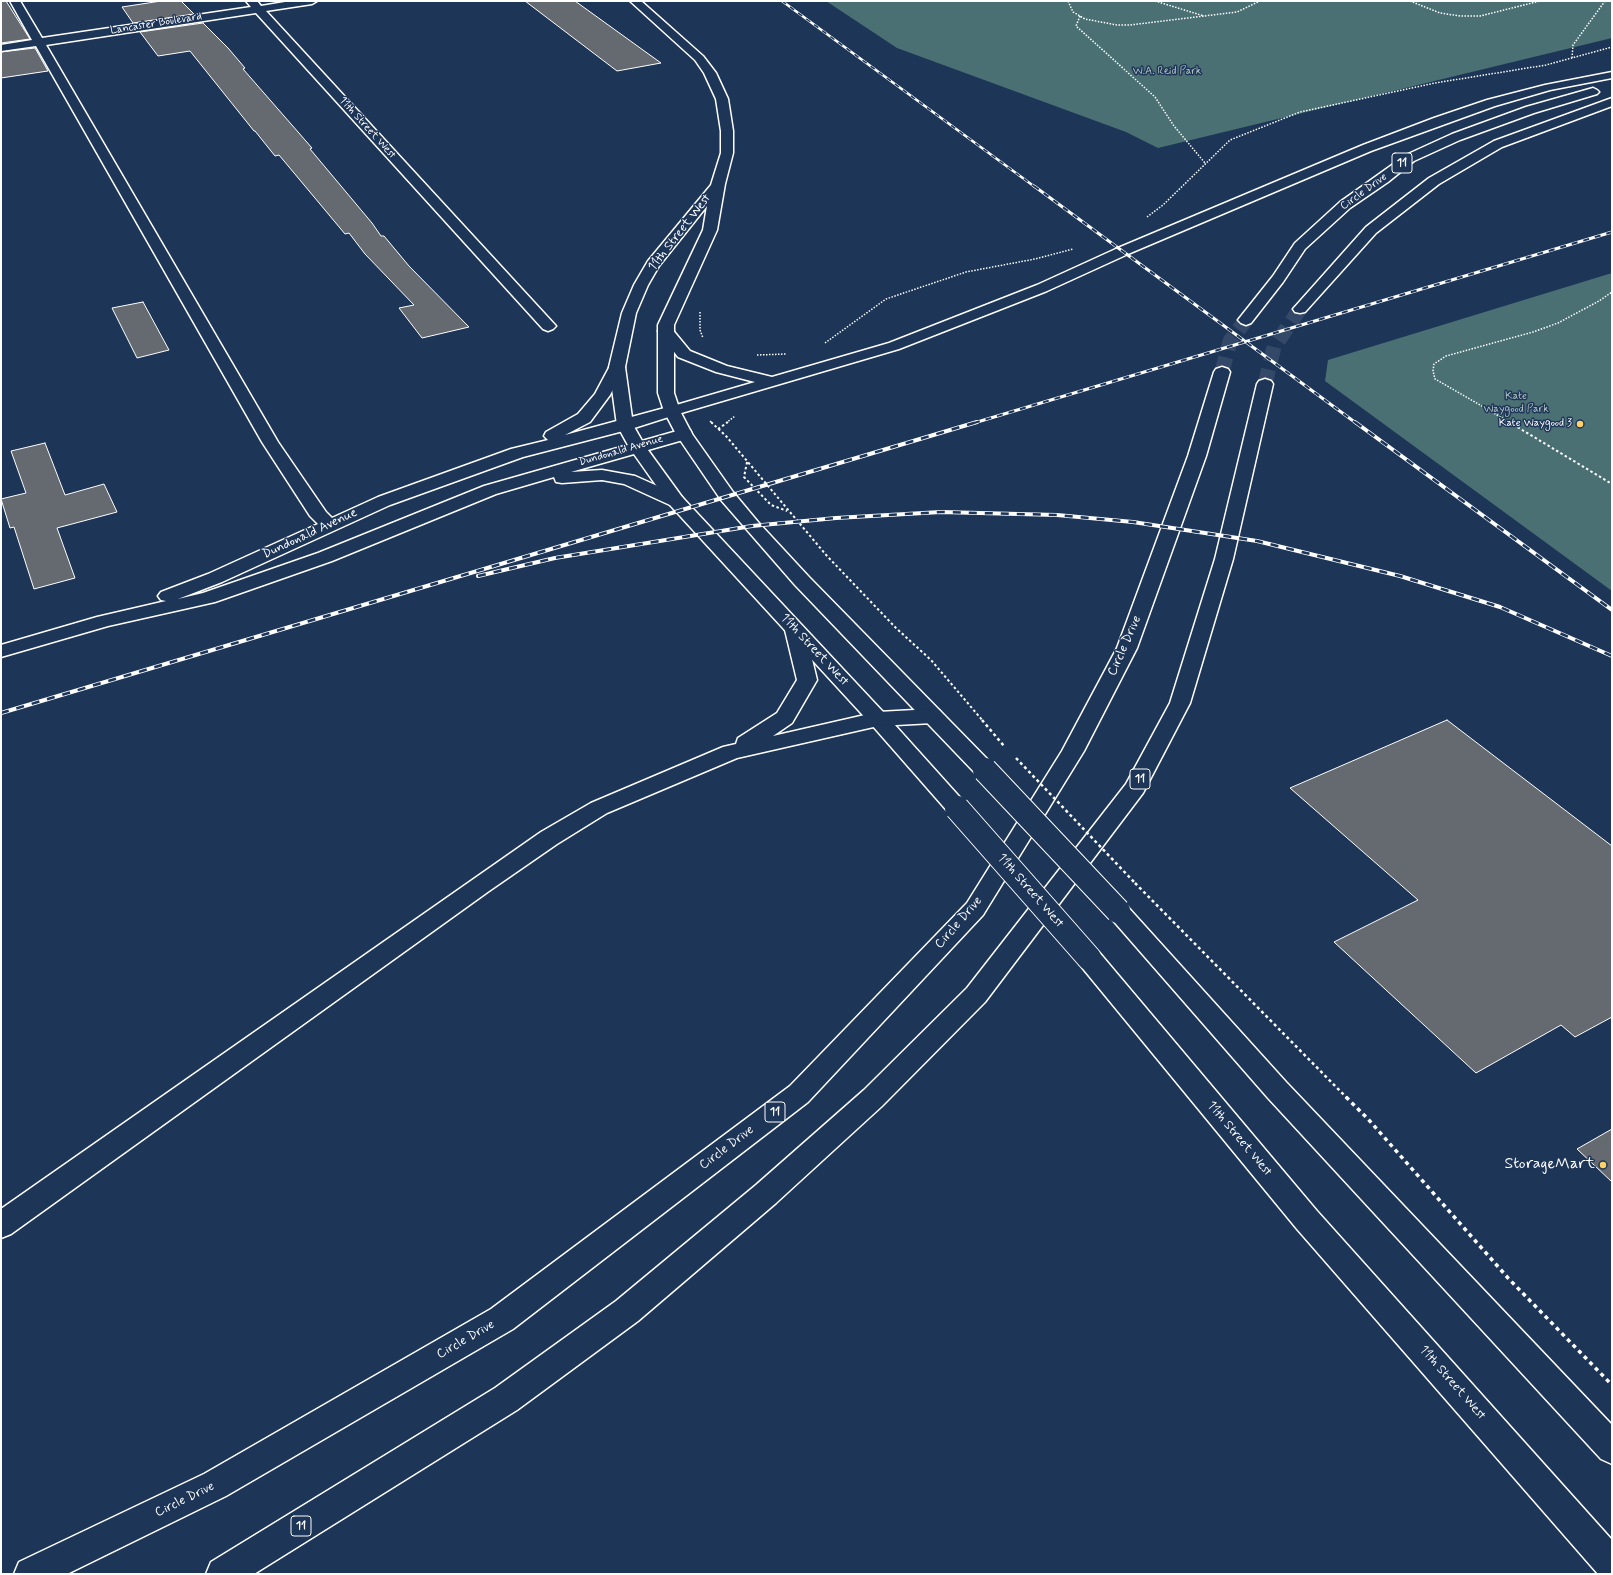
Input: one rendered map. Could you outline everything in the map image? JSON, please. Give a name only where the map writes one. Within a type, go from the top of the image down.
[{"type":"main road","points":[[15,1],[270,442],[320,516],[330,524]]},
{"type":"main road","name":"Lancaster Boulevard","points":[[1,48],[255,5],[312,1]]},
{"type":"main road","name":"11th Street West","points":[[635,1],[694,53],[710,73],[722,99],[727,131],[727,153],[718,184],[710,230],[666,325],[666,393],[672,411],[684,434],[727,496],[802,581],[985,770],[1118,912],[1277,1090],[1612,1448]]},
{"type":"main road","name":"11th Street West","points":[[255,5],[548,326]]},
{"type":"main road","name":"Dundonald Avenue","points":[[104,621],[215,578],[330,524],[384,501],[517,453],[625,425],[894,346],[1042,288],[1123,251],[1367,148],[1438,121],[1491,103],[1612,74]]},
{"type":"main road","name":"Circle Drive","points":[[1246,320],[1278,279],[1300,246],[1345,205],[1410,158],[1456,137],[1530,110],[1612,87]]},
{"type":"main road","points":[[1300,309],[1371,230],[1434,181],[1498,144],[1580,112],[1612,102]]},
{"type":"main road","name":"11th Street West","points":[[718,184],[653,264],[628,313],[617,367],[625,425],[637,447],[676,501],[878,719],[1089,958],[1307,1220],[1612,1565]]},
{"type":"main road","points":[[666,331],[684,354],[722,369],[772,381]]},
{"type":"main road","name":"Dundonald Avenue","points":[[517,453],[584,418],[602,395],[617,367]]},
{"type":"main road","name":"Circle Drive","points":[[31,1574],[215,1485],[502,1319],[799,1094],[975,909],[1073,751],[1127,648],[1197,456],[1222,372]]},
{"type":"main road","name":"11","points":[[223,1574],[506,1399],[627,1311],[766,1194],[873,1098],[976,995],[1135,788],[1180,703],[1224,559],[1265,384]]},
{"type":"main road","name":"Dundonald Avenue","points":[[1,651],[104,621],[208,598],[324,557],[490,490],[684,434]]},
{"type":"main road","name":"Dundonald Avenue","points":[[490,490],[559,478],[602,475],[630,480],[676,501]]},
{"type":"main road","points":[[731,752],[785,718],[807,680],[795,630]]},
{"type":"main road","points":[[1,1225],[481,885],[549,838],[599,808],[731,752],[878,719],[933,716]]},
{"type":"main road","points":[[250,1574],[379,1478]]},
{"type":"path","points":[[1068,1],[1072,12],[1085,19],[1117,25],[1237,12],[1260,1]]},
{"type":"path","points":[[1155,1],[1205,16]]},
{"type":"path","points":[[1410,1],[1440,13],[1460,16],[1480,16],[1540,1]]},
{"type":"path","points":[[1572,58],[1573,45],[1605,1]]},
{"type":"path","points":[[1080,16],[1076,26],[1155,97],[1174,126],[1205,163]]},
{"type":"path","points":[[1145,218],[1163,205],[1230,140],[1300,112],[1398,90],[1520,70],[1612,47]]},
{"type":"path","points":[[821,346],[886,299],[966,272],[1035,259],[1075,248]]},
{"type":"path","points":[[1612,292],[1599,301],[1558,323],[1533,332],[1446,356],[1434,364],[1432,371],[1435,379],[1447,387],[1510,422],[1612,484]]},
{"type":"path","points":[[700,309],[700,330],[704,340]]},
{"type":"path","points":[[722,369],[739,354],[790,354]]},
{"type":"path","points":[[700,403],[709,421],[726,436],[827,556],[896,628],[931,660],[1004,746]]},
{"type":"path","points":[[747,462],[744,477],[771,505],[788,511]]},
{"type":"path","points":[[1015,758],[1135,883],[1368,1119],[1508,1278],[1612,1385]]},
{"type":"green space","name":"W.A. Reid Park","points":[[826,1],[1612,1],[1612,38],[1158,148],[1126,132],[897,48]]},
{"type":"green space","name":"Kate Waygood Park","points":[[1612,273],[1612,591],[1325,381],[1328,360]]},
{"type":"building","points":[[1,1],[6,1],[30,39],[1,43]]},
{"type":"building","points":[[161,1],[181,1],[194,14],[133,23],[122,7]]},
{"type":"building","points":[[525,1],[575,1],[661,63],[617,71]]},
{"type":"building","points":[[203,23],[228,48],[245,68],[243,69],[312,148],[310,149],[372,223],[381,236],[384,236],[409,266],[469,327],[422,338],[399,308],[414,305],[365,254],[349,233],[345,234],[279,155],[275,156],[190,51],[158,56],[140,32]]},
{"type":"building","points":[[35,48],[48,71],[1,78],[1,52]]},
{"type":"building","points":[[143,302],[169,350],[137,358],[112,308]]},
{"type":"building","points":[[45,443],[65,495],[104,484],[117,512],[57,528],[75,578],[34,589],[14,527],[10,528],[1,499],[26,493],[11,451]]},
{"type":"building","points":[[1447,720],[1612,846],[1612,1017],[1575,1037],[1561,1025],[1476,1073],[1334,942],[1418,900],[1290,788]]},
{"type":"building","name":"StorageMart","points":[[1612,1129],[1612,1182],[1577,1149]]},
{"type":"tunnel","points":[[1265,384],[1274,347],[1300,309]]},
{"type":"tunnel","points":[[1222,372],[1230,341],[1246,320]]},
{"type":"railway","points":[[782,1],[1035,187]]},
{"type":"railway","points":[[1034,186],[1246,342]]},
{"type":"railway","points":[[1246,342],[1612,232]]},
{"type":"railway","points":[[974,423],[1246,342]]},
{"type":"railway","points":[[1246,342],[1356,423]]},
{"type":"railway","points":[[1,713],[977,422]]},
{"type":"railway","points":[[1355,422],[1612,610]]},
{"type":"railway","points":[[478,576],[555,558],[752,526],[836,518],[941,512],[1057,515],[1133,522],[1257,541],[1400,576],[1500,607],[1612,656]]},
{"type":"place","name":"Kate Waygood 3","points":[[1580,424]]},
{"type":"place","name":"StorageMart","points":[[1603,1165]]}]
